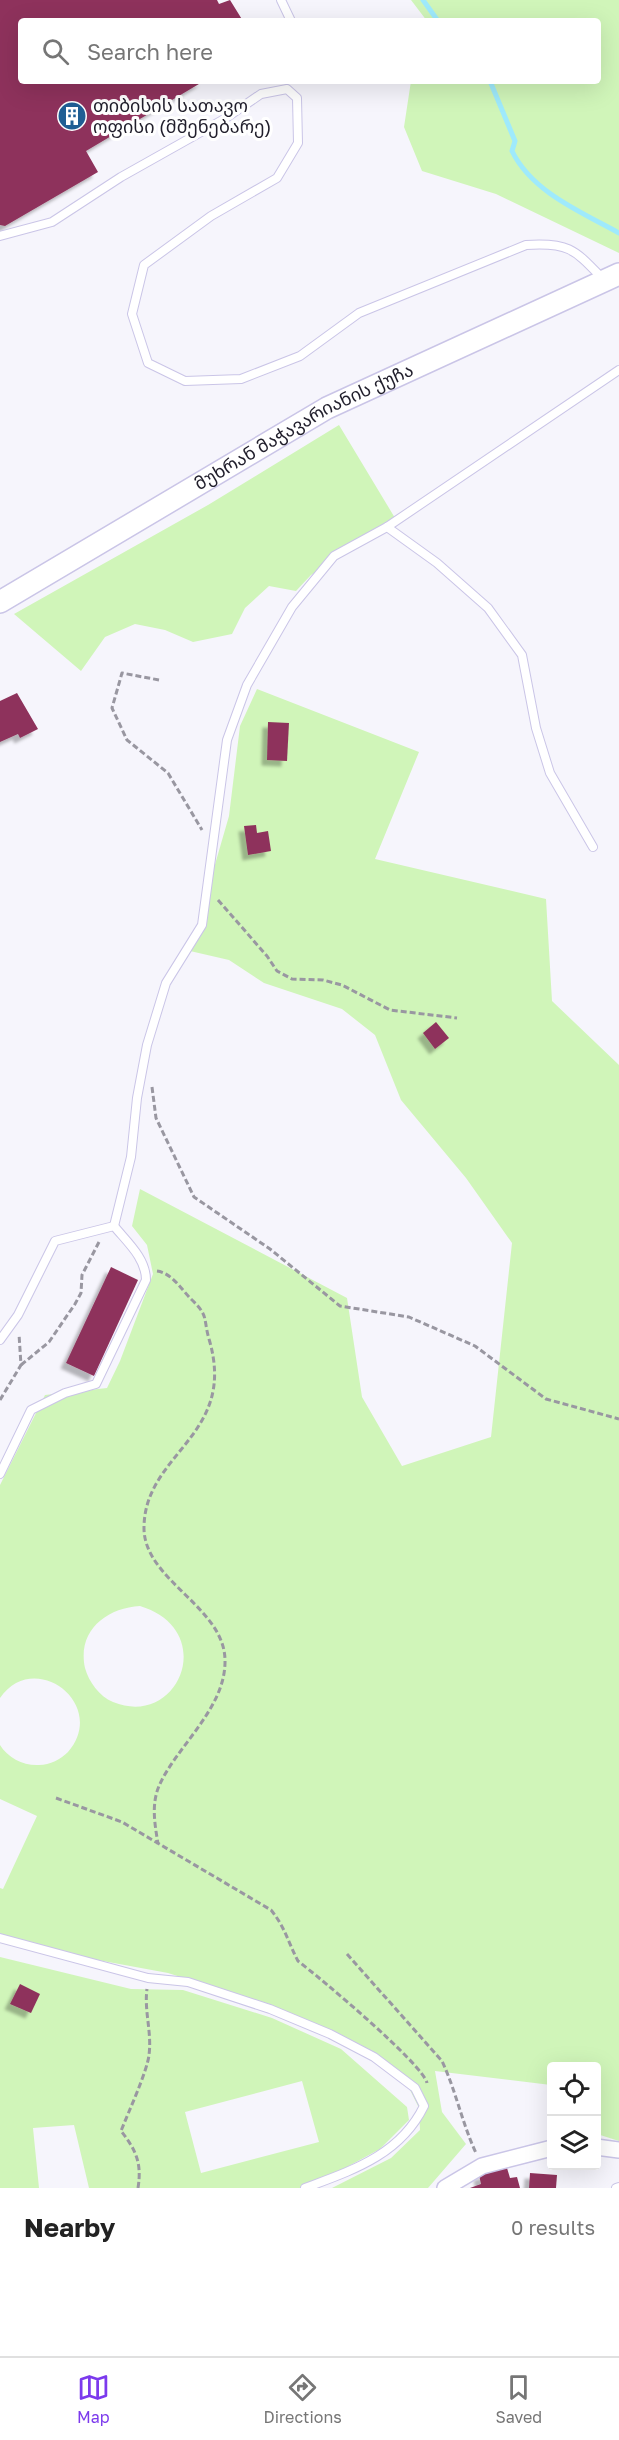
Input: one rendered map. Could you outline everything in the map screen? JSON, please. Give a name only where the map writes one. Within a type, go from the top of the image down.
[{"type":"main road","name":"მუხრან მაჭავარიანის ქუჩა","points":[[0,602],[327,408],[612,278]]},
{"type":"street","points":[[601,2148],[619,2150]]},
{"type":"street","points":[[445,2188],[482,2166],[547,2149]]},
{"type":"lane","points":[[281,0],[290,18]]},
{"type":"lane","points":[[0,236],[52,222],[121,177],[226,118],[261,94],[288,85],[297,98],[298,143],[277,178],[211,216],[144,265],[132,314],[148,363],[185,381],[241,378],[300,356],[359,313],[526,245],[553,244],[577,252],[612,278]]},
{"type":"lane","points":[[0,1474],[31,1410],[65,1393],[96,1384],[146,1280],[146,1270],[114,1226],[131,1157],[136,1098],[147,1045],[166,983],[202,925],[227,740],[247,685],[292,607],[334,556],[387,527],[619,370]]},
{"type":"lane","points":[[387,527],[437,563],[488,608],[522,655],[536,728],[550,773],[592,847]]},
{"type":"lane","points":[[0,1340],[18,1315],[55,1241],[114,1226]]},
{"type":"lane","points":[[0,1938],[148,1978],[188,1982],[270,2009],[330,2034],[374,2057],[415,2088],[424,2106],[414,2126],[387,2152],[305,2188]]},
{"type":"path","points":[[159,680],[122,673],[112,708],[127,740],[168,773],[180,790],[199,822],[211,856]]},
{"type":"path","points":[[208,890],[267,956],[277,971],[292,979],[323,980],[342,985],[390,1010],[457,1018]]},
{"type":"path","points":[[150,1076],[156,1118],[194,1197],[270,1249],[340,1306],[410,1317],[475,1346],[546,1399],[619,1419]]},
{"type":"path","points":[[0,1400],[21,1365],[49,1342],[75,1304],[81,1293],[82,1275],[105,1229]]},
{"type":"path","points":[[146,1270],[161,1272],[171,1278],[203,1312],[208,1323],[214,1366],[212,1401],[206,1415],[153,1487],[148,1501],[144,1527],[146,1541],[151,1557],[211,1623],[223,1644],[225,1664],[209,1711],[159,1786],[154,1811],[158,1844]]},
{"type":"path","points":[[18,1315],[21,1365]]},
{"type":"path","points":[[56,1798],[122,1822],[271,1910],[285,1927],[298,1961],[405,2053],[426,2076],[429,2088]]},
{"type":"path","points":[[347,1954],[442,2061],[451,2081],[462,2124],[482,2166]]},
{"type":"path","points":[[138,2188],[140,2165],[135,2148],[121,2131],[149,2055],[150,2024],[145,2002],[148,1978]]},
{"type":"green space","points":[[411,0],[619,0],[619,253],[496,194],[422,171],[404,127],[411,84],[601,84],[601,18],[425,18]]},
{"type":"green space","points":[[339,425],[395,518],[311,575],[296,591],[269,586],[245,608],[232,634],[193,642],[165,630],[135,624],[105,637],[81,671],[14,614],[208,505]]},
{"type":"green space","points":[[257,689],[419,752],[375,859],[546,899],[552,1001],[619,1065],[619,2141],[601,2135],[601,2062],[547,2062],[547,2085],[435,2071],[442,2112],[466,2144],[428,2188],[332,2188],[391,2158],[420,2130],[419,2108],[409,2088],[372,2054],[269,2005],[168,1973],[0,1942],[0,1888],[3,1889],[37,1816],[0,1799],[0,1745],[7,1754],[22,1763],[43,1765],[51,1763],[68,1752],[78,1734],[79,1716],[73,1701],[62,1688],[47,1680],[31,1679],[14,1684],[0,1698],[0,1485],[45,1395],[107,1388],[120,1361],[153,1274],[147,1245],[132,1226],[140,1189],[347,1298],[362,1397],[402,1466],[491,1437],[512,1243],[466,1178],[401,1100],[375,1035],[342,1009],[264,983],[229,960],[190,951],[229,816],[240,726]],"holes":[[[140,1606],[164,1618],[178,1635],[184,1654],[181,1673],[171,1690],[156,1702],[136,1707],[113,1702],[103,1696],[89,1678],[85,1668],[85,1643],[97,1624],[116,1611]]]},
{"type":"green space","points":[[0,1957],[131,1989],[183,1990],[272,2018],[341,2049],[407,2107],[409,2120],[380,2149],[308,2188],[89,2188],[74,2125],[33,2128],[39,2188],[0,2188]],"holes":[[[302,2081],[319,2142],[201,2173],[185,2112]]]},
{"type":"building","name":"თიბისის სათავო ოფისი (მშენებარე)","points":[[0,0],[217,0],[219,4],[230,0],[241,18],[18,18],[18,84],[199,84],[86,151],[98,172],[5,226],[0,225]]},
{"type":"building","points":[[17,693],[38,729],[20,738],[18,734],[0,742],[0,701]]},
{"type":"building","points":[[268,722],[289,723],[287,761],[267,760]]},
{"type":"building","points":[[256,825],[257,833],[268,831],[271,851],[248,855],[244,826]]},
{"type":"building","points":[[436,1022],[449,1038],[435,1049],[423,1033]]},
{"type":"building","points":[[111,1267],[138,1280],[94,1376],[66,1363]]},
{"type":"building","points":[[20,1984],[40,1994],[31,2013],[10,2004]]},
{"type":"building","points":[[507,2168],[510,2178],[517,2177],[520,2188],[470,2188],[481,2184],[479,2175]]},
{"type":"building","points":[[530,2173],[557,2175],[556,2188],[529,2188]]},
{"type":"waterway","points":[[423,0],[436,18]]},
{"type":"waterway","points":[[491,84],[515,141],[512,151],[532,178],[559,200],[619,233]]},
{"type":"place","name":"თიბისის სათავო ოფისი (მშენებარე)","points":[[72,116]]}]
